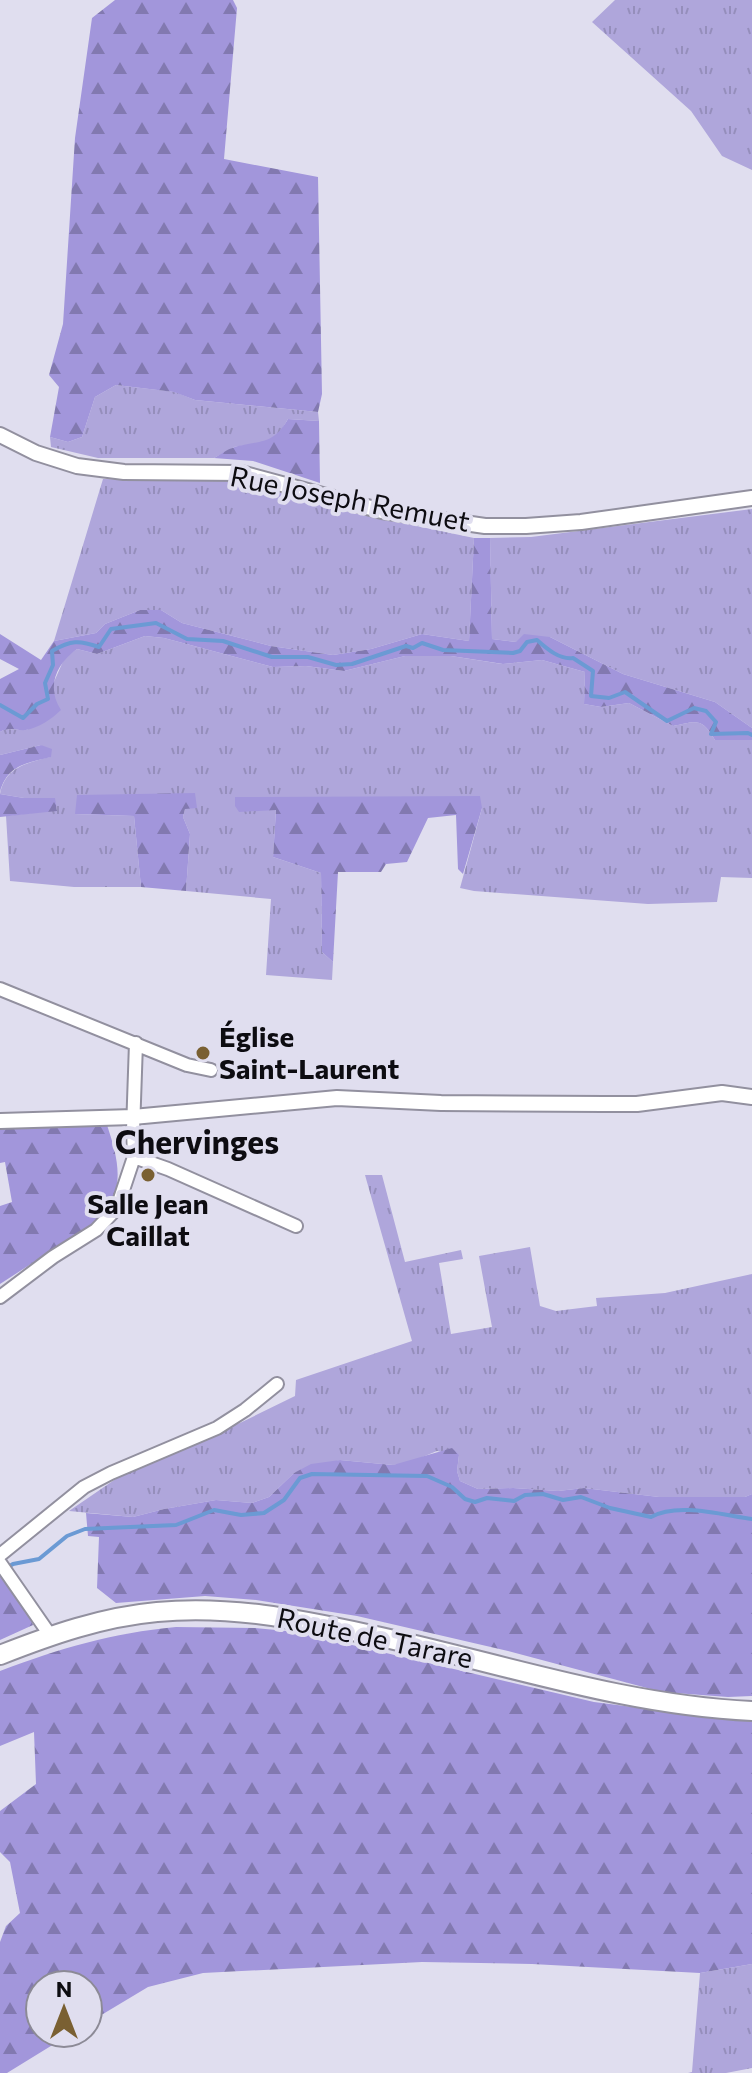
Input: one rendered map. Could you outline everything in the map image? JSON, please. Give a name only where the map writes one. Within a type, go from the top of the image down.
[{"type":"main road","name":"Route de Tarare","points":[[0,1655],[50,1635],[143,1613],[242,1611],[318,1622],[623,1696],[679,1706],[752,1711]]},
{"type":"street","name":"Rue Joseph Remuet","points":[[0,435],[36,453],[77,466],[124,472],[241,473],[382,511],[485,526],[581,522],[752,498]]},
{"type":"street","points":[[0,989],[187,1065],[211,1070]]},
{"type":"street","points":[[0,1297],[108,1220],[117,1208],[134,1157],[136,1043]]},
{"type":"street","points":[[0,1121],[133,1117],[337,1098],[441,1103],[626,1104],[708,1094],[751,1095]]},
{"type":"street","points":[[134,1157],[296,1226]]},
{"type":"street","points":[[0,1555],[84,1487],[217,1428],[277,1384]]},
{"type":"street","points":[[0,1563],[50,1635]]},
{"type":"green space","points":[[115,0],[233,0],[237,8],[224,159],[318,177],[322,394],[318,412],[195,400],[174,392],[116,385],[95,397],[82,437],[68,442],[50,437],[59,387],[49,375],[63,324],[75,138],[92,18]]},
{"type":"green space","points":[[615,0],[752,0],[752,170],[722,156],[691,111],[592,22]]},
{"type":"green space","points":[[116,385],[175,392],[195,400],[318,412],[319,421],[288,419],[279,434],[266,442],[234,447],[214,458],[98,458],[51,447],[50,437],[68,442],[82,437],[95,397]]},
{"type":"green space","points":[[288,419],[319,421],[320,483],[253,461],[214,458],[235,447],[272,437]]},
{"type":"green space","points":[[103,479],[228,481],[261,487],[340,510],[474,538],[469,641],[422,634],[371,649],[333,655],[271,646],[182,623],[161,610],[140,610],[105,624],[96,633],[54,641]]},
{"type":"green space","points":[[752,509],[752,728],[715,702],[623,674],[550,637],[516,642],[492,639],[490,538],[531,537]]},
{"type":"green space","points":[[474,538],[490,538],[492,639],[516,642],[524,634],[550,637],[623,674],[715,702],[752,728],[752,740],[715,740],[698,722],[673,726],[629,703],[601,707],[584,704],[585,672],[542,660],[503,664],[451,656],[405,656],[344,671],[306,666],[273,667],[164,638],[145,636],[97,654],[77,649],[56,676],[54,693],[61,710],[35,727],[0,732],[0,679],[19,669],[0,659],[0,634],[41,660],[54,641],[96,633],[105,624],[140,610],[161,610],[182,623],[271,646],[333,655],[371,649],[422,634],[469,641]]},
{"type":"green space","points":[[145,636],[164,638],[273,667],[306,666],[344,671],[405,656],[451,656],[502,664],[542,660],[585,672],[584,704],[601,707],[629,703],[673,726],[698,722],[715,740],[752,740],[752,878],[721,877],[717,902],[648,904],[474,891],[460,888],[482,808],[276,809],[273,857],[321,873],[322,952],[333,962],[332,980],[266,975],[271,899],[186,891],[190,834],[183,817],[185,809],[75,814],[134,816],[141,887],[74,887],[10,881],[6,816],[57,810],[54,798],[0,794],[12,772],[25,764],[50,757],[41,745],[0,755],[0,732],[5,729],[27,730],[53,698],[53,684],[65,657],[77,649],[97,654]]},
{"type":"green space","points":[[41,745],[52,749],[51,757],[13,771],[0,792],[0,755]]},
{"type":"green space","points":[[195,793],[197,808],[185,809],[183,817],[190,834],[186,891],[141,887],[134,816],[75,814],[77,795]]},
{"type":"green space","points":[[0,794],[55,798],[57,811],[0,817]]},
{"type":"green space","points":[[480,796],[482,808],[463,874],[458,869],[456,815],[428,818],[407,862],[386,864],[381,872],[338,872],[333,962],[322,952],[321,873],[273,857],[276,810],[239,812],[235,806],[235,797]]},
{"type":"green space","points":[[107,1125],[118,1173],[110,1207],[102,1218],[0,1284],[0,1206],[12,1202],[5,1162],[0,1163],[0,1129]]},
{"type":"green space","points":[[365,1175],[382,1175],[405,1262],[461,1250],[463,1259],[439,1263],[451,1334],[492,1327],[479,1256],[530,1247],[540,1306],[556,1311],[597,1306],[596,1298],[665,1293],[752,1274],[752,1494],[745,1497],[659,1497],[584,1488],[558,1491],[478,1489],[460,1481],[457,1471],[459,1455],[437,1451],[408,1463],[393,1465],[340,1460],[294,1473],[269,1497],[252,1503],[216,1500],[133,1517],[69,1511],[123,1474],[295,1396],[296,1380],[412,1341]]},
{"type":"green space","points":[[452,1448],[459,1455],[457,1471],[460,1481],[478,1489],[558,1491],[584,1488],[659,1497],[745,1497],[752,1494],[752,1696],[662,1692],[508,1651],[357,1616],[256,1600],[205,1596],[116,1603],[97,1588],[99,1537],[88,1536],[86,1513],[133,1517],[216,1500],[252,1503],[269,1497],[294,1473],[311,1464],[340,1460],[393,1465]]},
{"type":"green space","points":[[0,1570],[28,1612],[33,1625],[0,1640]]},
{"type":"green space","points":[[176,1627],[297,1632],[594,1702],[717,1718],[752,1719],[752,1964],[700,1973],[422,1962],[203,1973],[148,1987],[104,2013],[104,1969],[24,1969],[24,2049],[46,2049],[7,2073],[0,2073],[0,1942],[6,1926],[20,1913],[10,1862],[0,1852],[0,1811],[36,1784],[34,1732],[0,1746],[0,1671],[44,1655],[130,1633]]},
{"type":"green space","points":[[752,1964],[752,2068],[726,2073],[688,2073],[692,2072],[700,1973]]},
{"type":"waterway","points":[[0,705],[23,718],[37,704],[48,699],[45,683],[53,665],[52,651],[59,647],[75,642],[99,647],[111,629],[156,623],[187,639],[223,641],[272,657],[308,657],[336,665],[352,664],[422,643],[443,650],[513,653],[520,651],[527,642],[537,640],[554,653],[573,658],[593,671],[591,696],[609,698],[625,692],[667,721],[694,708],[706,711],[716,722],[711,734],[752,735]]},
{"type":"waterway","points":[[5,1569],[13,1564],[39,1559],[67,1536],[85,1529],[176,1525],[214,1510],[241,1515],[264,1513],[284,1500],[300,1478],[312,1474],[427,1476],[475,1502],[487,1498],[514,1501],[525,1495],[543,1494],[563,1500],[581,1497],[610,1508],[651,1517],[674,1510],[687,1510],[752,1519]]},
{"type":"place","name":"Église Saint-Laurent","points":[[203,1053]]},
{"type":"place","name":"Salle Jean Caillat","points":[[148,1175]]},
{"type":"district","name":"Chervinges","points":[[197,1143]]}]
